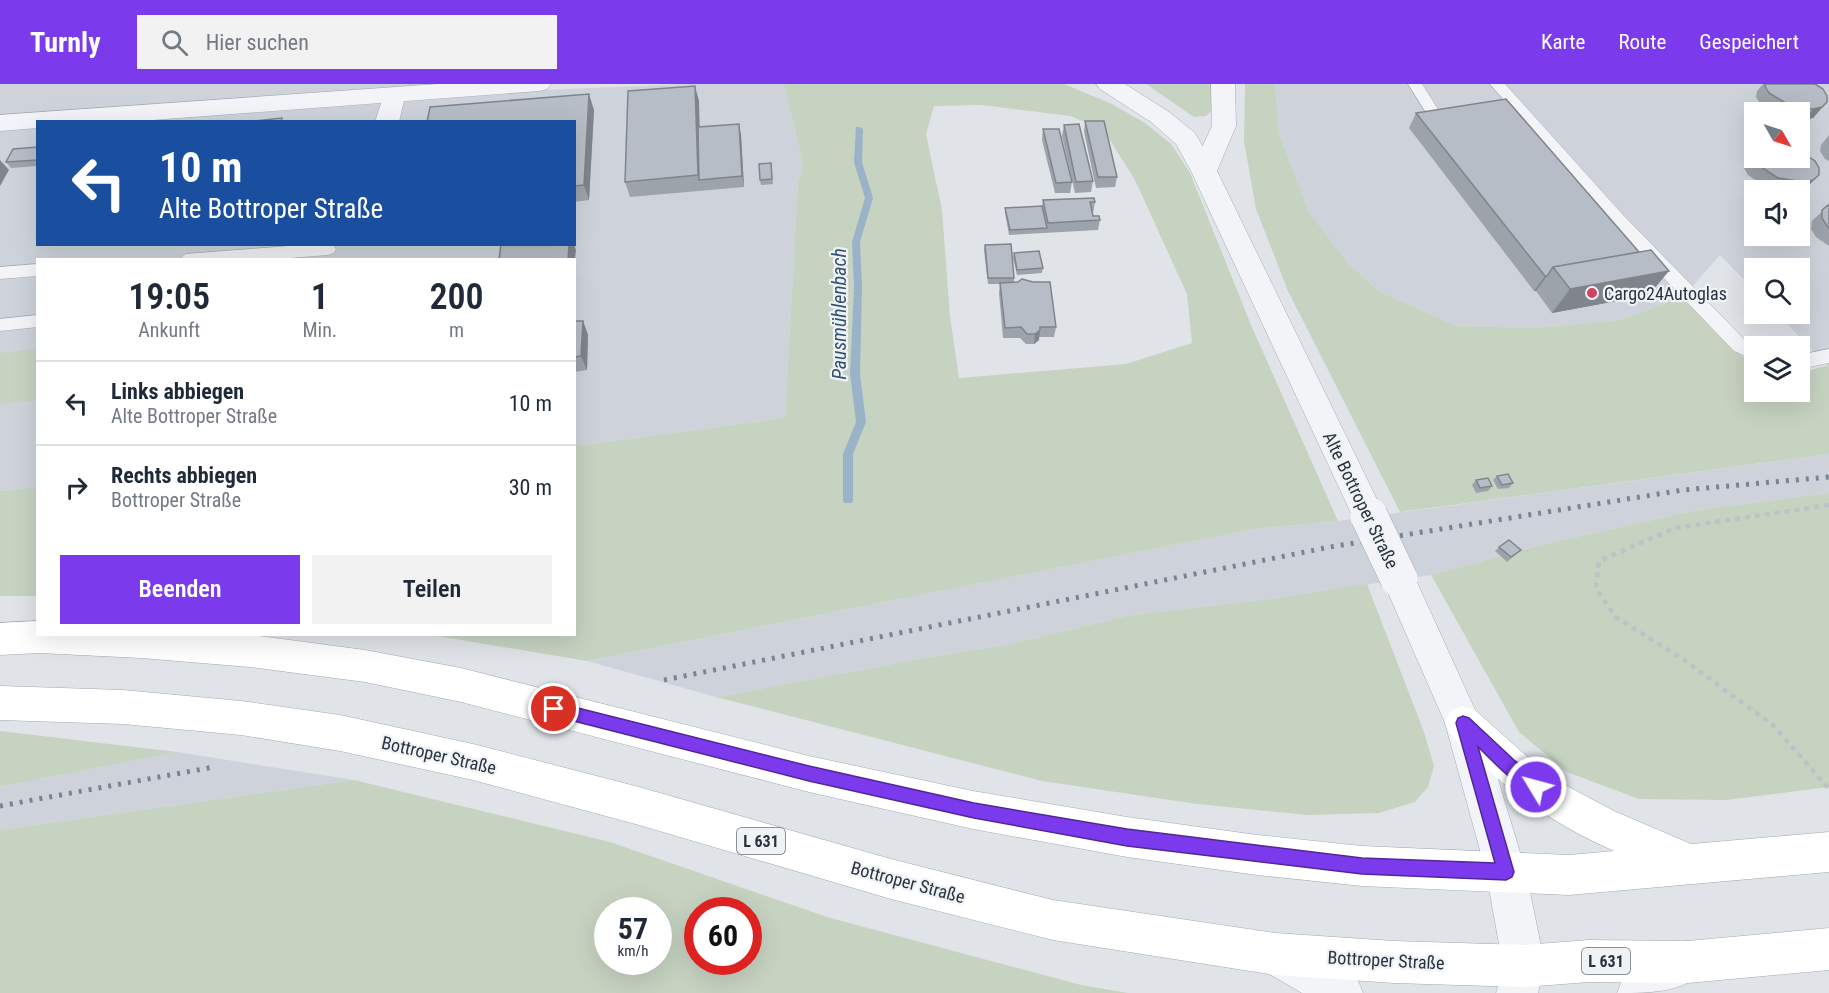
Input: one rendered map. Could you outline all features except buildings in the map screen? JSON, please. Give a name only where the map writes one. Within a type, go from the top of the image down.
[{"type":"main road","points":[[0,639],[39,637],[152,643],[250,651],[365,666],[461,685],[809,774],[974,810],[1127,837],[1257,855],[1362,866],[1569,875],[1829,852]]},
{"type":"main road","name":"Bottroper Straße","points":[[0,703],[123,707],[241,718],[340,733],[473,762],[651,809],[891,879],[1053,920],[1275,954],[1394,962],[1520,979],[1589,961],[1688,962],[1829,949]]},
{"type":"main road","points":[[1463,723],[1508,766],[1550,797],[1580,815],[1689,864]]},
{"type":"street","points":[[44,120],[539,84]]},
{"type":"street","name":"Alte Bottroper Straße","points":[[1108,84],[1160,117],[1186,139],[1204,171],[1399,579],[1463,723],[1506,872],[1520,979]]},
{"type":"street","points":[[1204,171],[1224,126],[1223,84]]},
{"type":"street","points":[[387,120],[393,96]]},
{"type":"street","points":[[0,123],[36,121]]},
{"type":"street","name":"L 631","points":[[1275,954],[1342,993]]},
{"type":"street","points":[[1638,993],[1688,962]]},
{"type":"lane","points":[[1415,84],[1432,111]]},
{"type":"lane","points":[[1497,84],[1618,220],[1744,348]]},
{"type":"lane","points":[[218,258],[330,251]]},
{"type":"lane","points":[[0,273],[36,270]]},
{"type":"lane","points":[[0,325],[36,321]]},
{"type":"lane","points":[[1810,360],[1829,356]]},
{"type":"path","points":[[1829,505],[1675,528],[1599,561],[1596,589],[1616,617],[1681,658],[1773,725],[1829,789]]},
{"type":"shaded area","points":[[0,84],[450,84],[448,94],[684,84],[784,84],[803,165],[798,183],[785,418],[576,446],[576,258],[36,258],[36,487],[0,491]]},
{"type":"shaded area","points":[[1275,84],[1829,84],[1829,367],[1810,348],[1810,336],[1799,336],[1787,324],[1810,324],[1810,258],[1744,258],[1744,280],[1720,255],[1683,297],[1620,320],[1536,328],[1457,326],[1380,292],[1348,263],[1309,212],[1279,133]]},
{"type":"shaded area","points":[[1829,454],[1829,493],[1697,510],[1545,544],[1431,575],[1270,599],[1131,615],[1007,645],[716,697],[587,661],[1254,529],[1338,521]]},
{"type":"shaded area","points":[[177,752],[354,780],[0,830],[0,787]]},
{"type":"green space","points":[[784,84],[1064,84],[1112,104],[1145,123],[1171,144],[1190,173],[1251,325],[1338,521],[1254,529],[587,661],[437,636],[576,636],[576,446],[785,418],[798,183],[803,165]],"holes":[[[982,105],[1070,116],[1103,129],[1135,180],[1187,294],[1192,343],[1126,364],[959,378],[950,316],[942,210],[926,134],[934,106]]]},
{"type":"green space","points":[[1146,84],[1211,84],[1211,111],[1206,116],[1194,117]]},
{"type":"green space","points":[[1245,84],[1275,84],[1279,133],[1309,212],[1348,263],[1380,292],[1457,326],[1535,328],[1620,320],[1683,297],[1736,352],[1744,357],[1744,402],[1810,402],[1810,370],[1829,365],[1829,454],[1400,512],[1288,291],[1256,209],[1244,141]]},
{"type":"green space","points":[[36,349],[36,400],[0,404],[0,353]]},
{"type":"green space","points":[[36,487],[36,596],[0,596],[0,491]]},
{"type":"green space","points":[[1829,493],[1829,787],[1726,800],[1639,799],[1567,772],[1519,732],[1431,575],[1545,544],[1697,510]]},
{"type":"green space","points":[[1367,584],[1424,732],[1434,766],[1428,787],[1415,802],[1379,813],[1307,815],[1197,804],[1042,781],[716,697],[1007,645],[1131,615],[1270,599]]},
{"type":"green space","points":[[0,731],[177,752],[0,787]]},
{"type":"green space","points":[[354,780],[610,842],[827,917],[1081,985],[1128,993],[0,993],[0,830]]},
{"type":"waterway","name":"Pausmühlenbach","points":[[848,500],[848,454],[861,422],[855,374],[858,287],[856,242],[869,198],[858,162],[859,129]]},
{"type":"railway","points":[[664,680],[1330,547],[1683,490],[1829,477]]},
{"type":"railway","points":[[0,806],[214,767]]},
{"type":"place","name":"Cargo24Autoglas","points":[[1592,293]]},
{"type":"route","points":[[554,709],[809,774],[974,810],[1127,837],[1257,855],[1362,866],[1506,872],[1490,809],[1463,723],[1508,766],[1536,787]]}]
